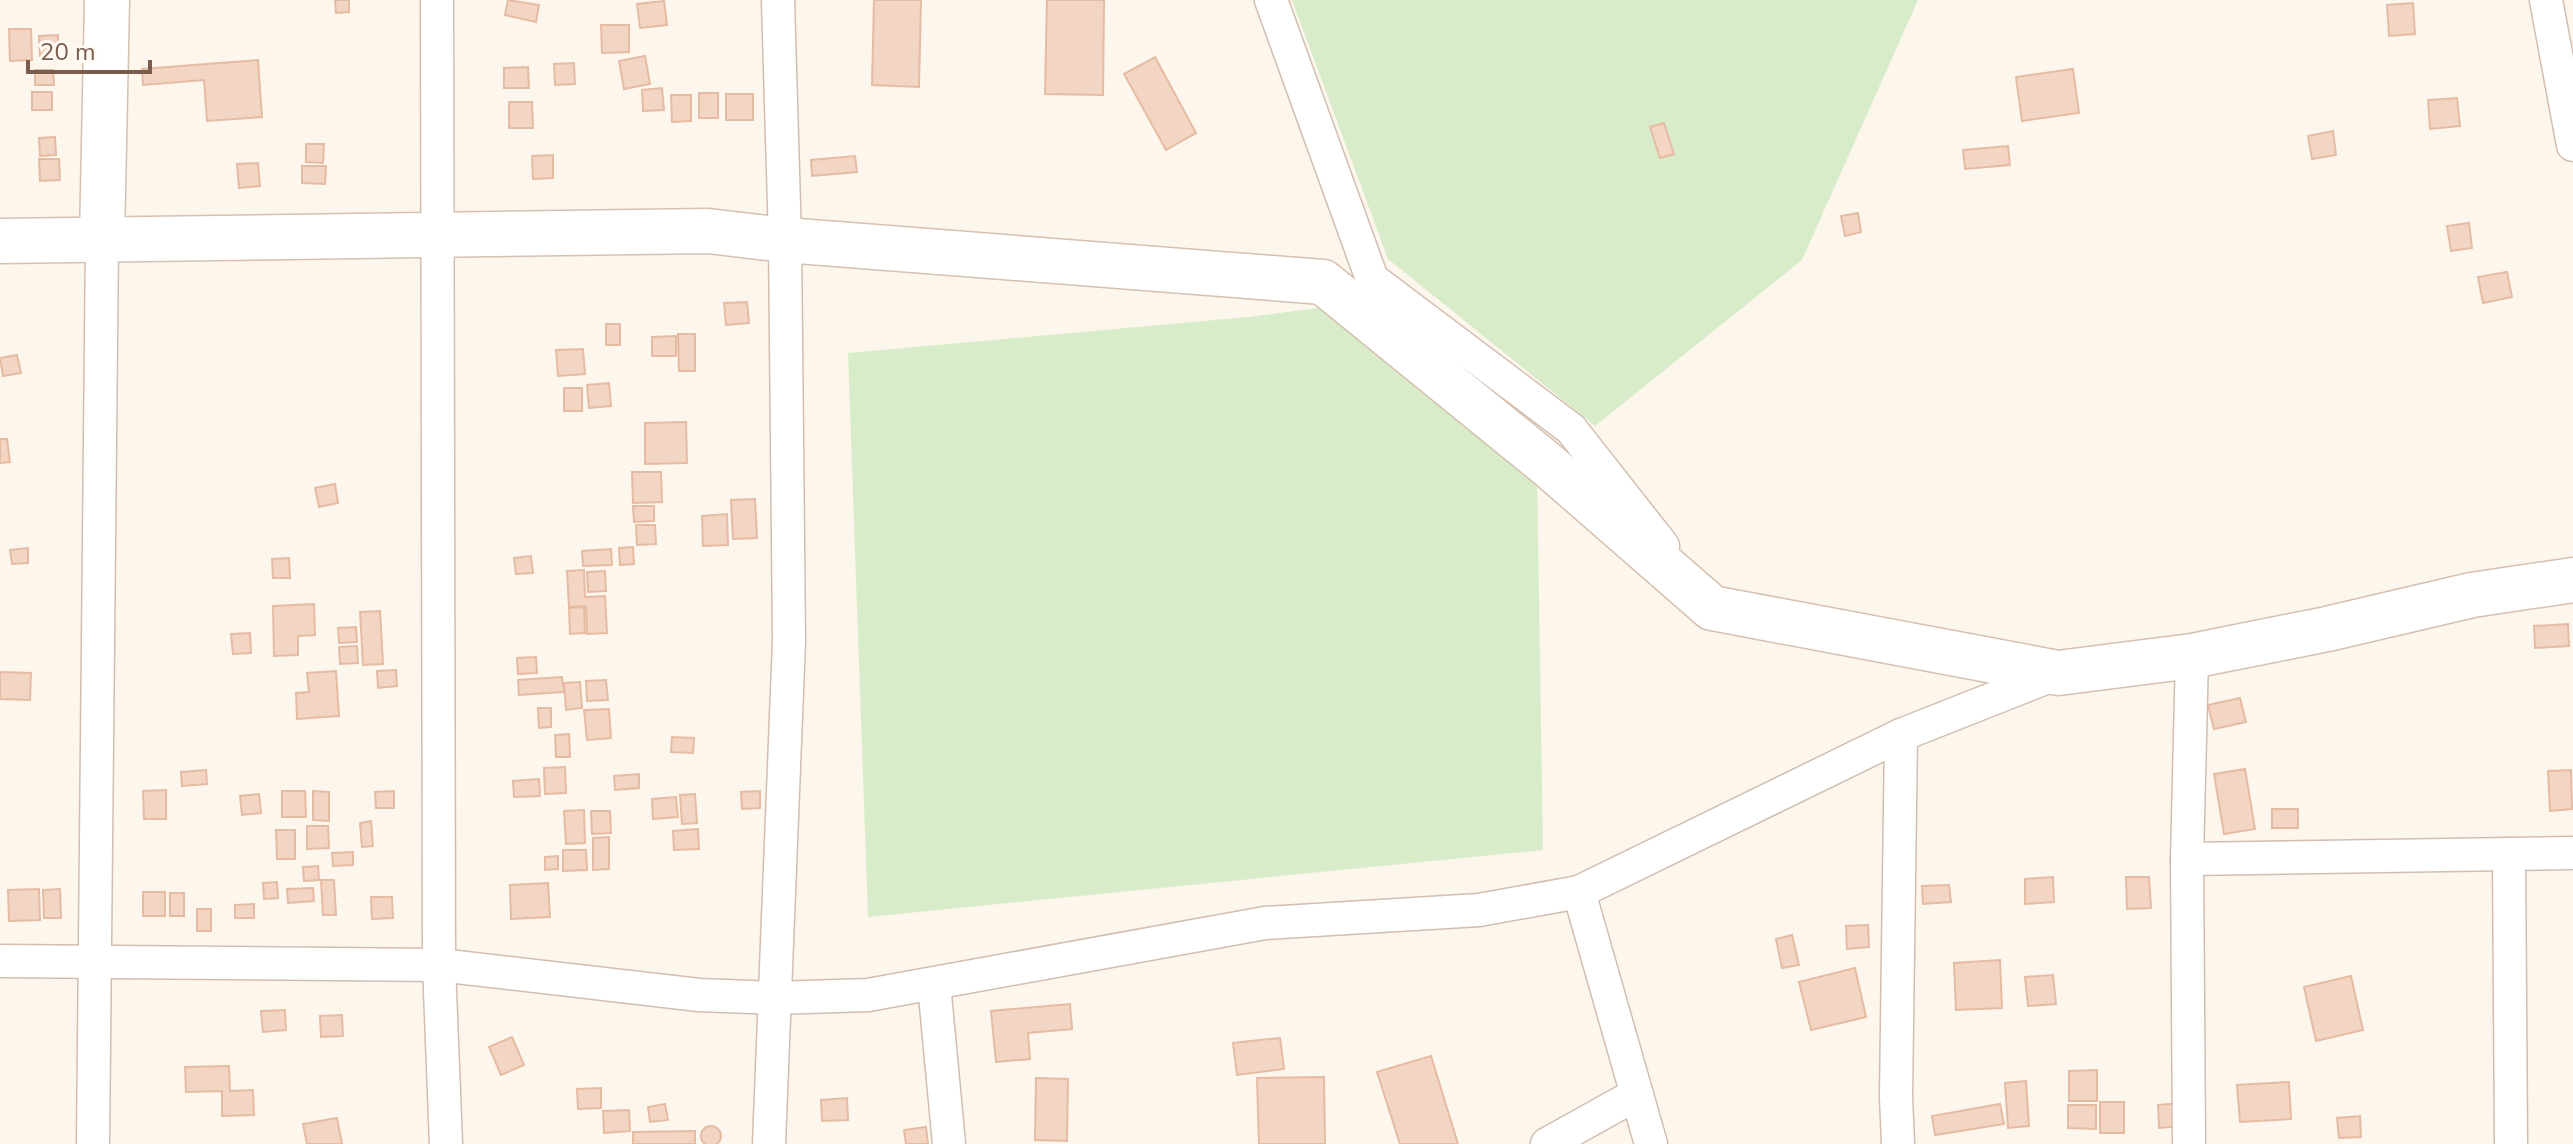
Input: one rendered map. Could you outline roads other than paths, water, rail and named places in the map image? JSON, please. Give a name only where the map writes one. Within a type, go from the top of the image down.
[{"type":"street","points":[[93,1144],[107,0]]},
{"type":"street","points":[[437,0],[439,965],[446,1144]]},
{"type":"street","points":[[769,1144],[789,641],[785,240],[778,0]]},
{"type":"street","points":[[1271,0],[1372,279],[1571,429],[1712,608]]},
{"type":"street","points":[[2546,0],[2573,145]]},
{"type":"street","points":[[0,241],[708,231],[785,240],[1323,282],[1548,465],[1712,608],[2058,673]]},
{"type":"street","points":[[0,961],[439,965],[699,995],[775,998],[868,995],[1265,923],[1479,910],[1579,892],[1901,735],[2058,673],[2192,656],[2472,595],[2573,580]]},
{"type":"street","points":[[2189,1144],[2187,859],[2192,656]]},
{"type":"street","points":[[1898,1144],[1901,735]]},
{"type":"street","points":[[2187,859],[2573,853]]},
{"type":"street","points":[[2509,854],[2511,1144]]},
{"type":"street","points":[[1579,892],[1651,1144]]},
{"type":"street","points":[[934,984],[949,1144]]},
{"type":"street","points":[[1547,1144],[1637,1094]]}]
